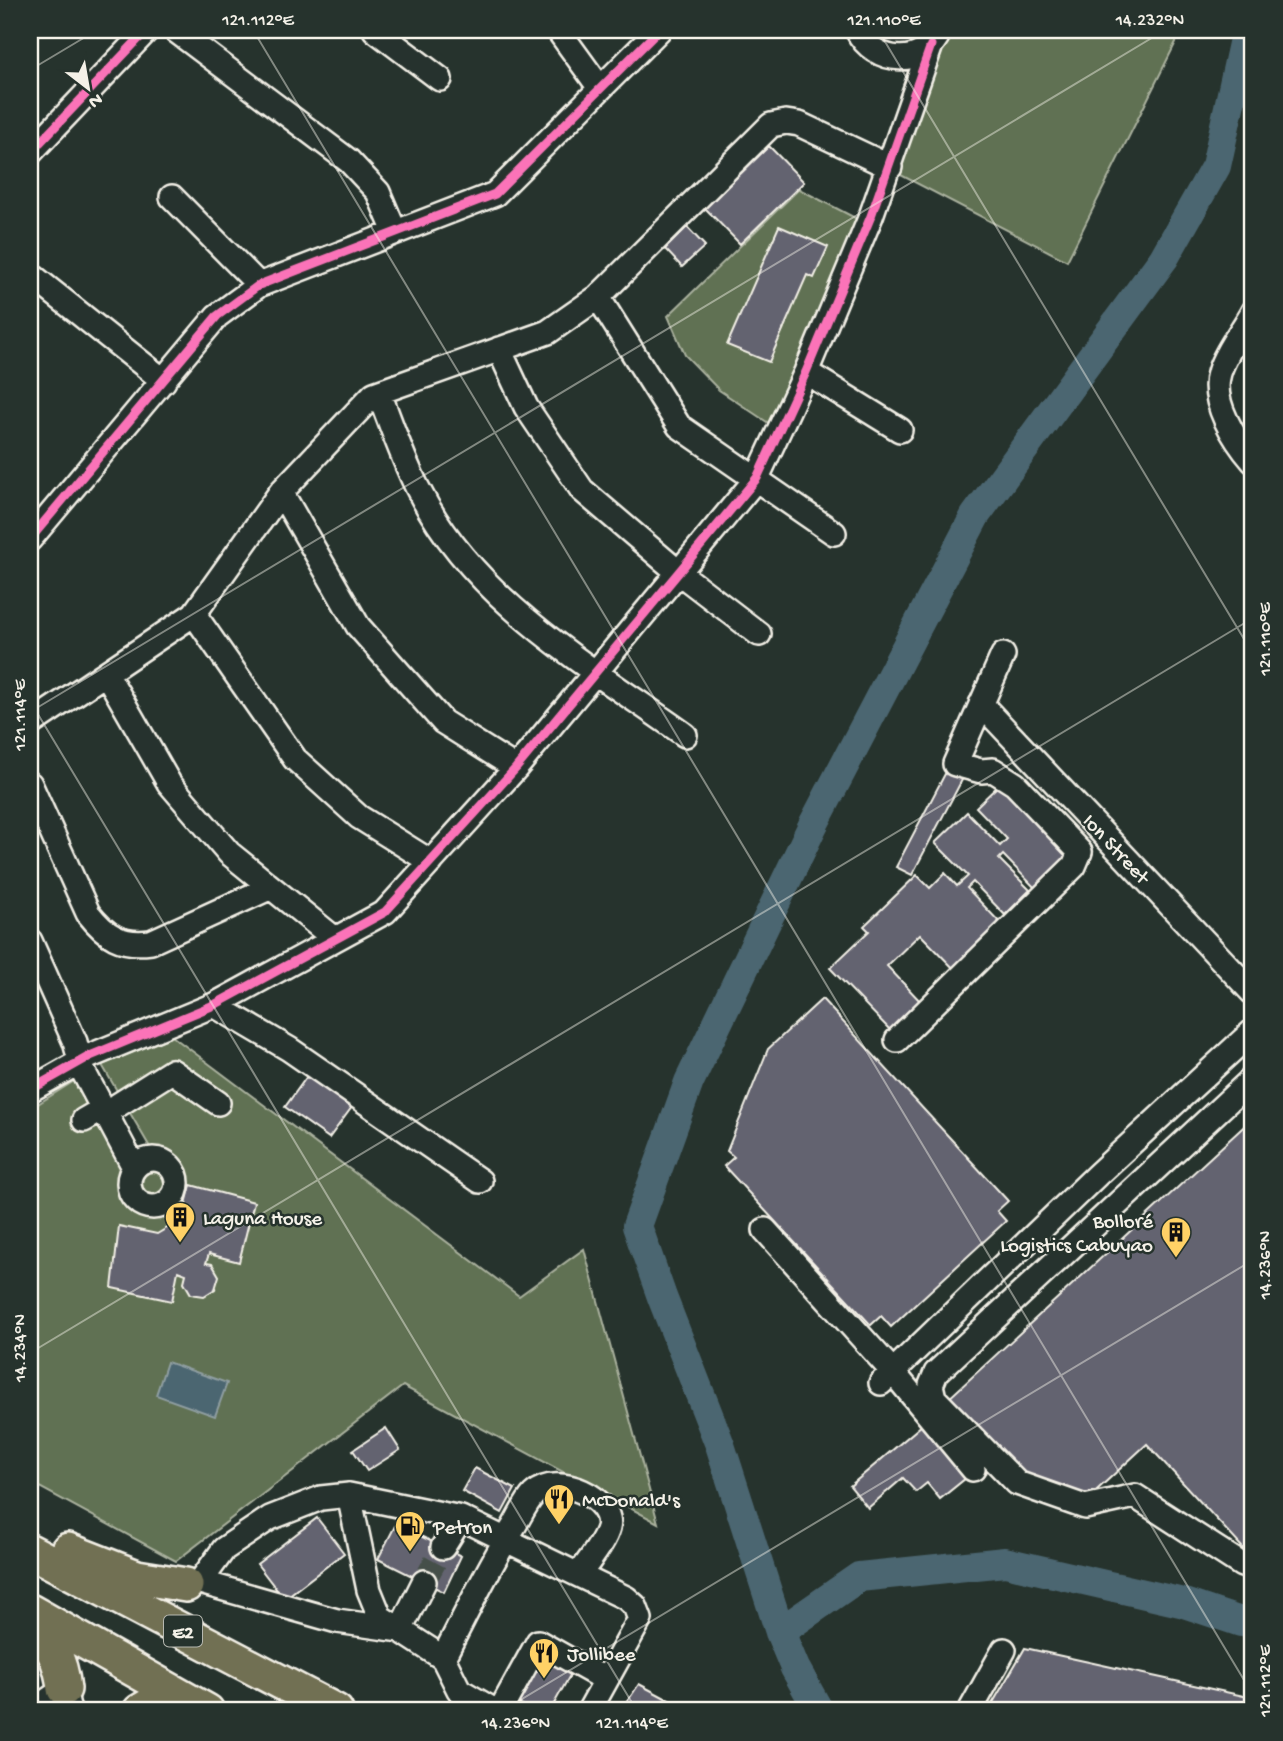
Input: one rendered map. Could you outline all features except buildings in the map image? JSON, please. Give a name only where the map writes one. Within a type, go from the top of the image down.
[{"type":"highway","points":[[30,1542],[73,1551],[136,1577],[193,1583]]},
{"type":"highway","name":"E2","points":[[30,1551],[336,1711]]},
{"type":"highway","points":[[30,1611],[207,1711]]},
{"type":"highway","points":[[30,1622],[54,1648],[62,1669],[66,1700]]},
{"type":"highway","points":[[141,1711],[158,1702],[181,1701],[202,1711]]},
{"type":"street","points":[[30,153],[147,30]]},
{"type":"street","points":[[175,30],[349,160],[378,192],[395,232]]},
{"type":"street","points":[[376,30],[440,79]]},
{"type":"street","points":[[558,30],[600,88]]},
{"type":"street","points":[[30,539],[217,316],[259,285],[495,194],[659,30]]},
{"type":"street","points":[[857,30],[873,51],[887,57],[911,57],[936,37]]},
{"type":"street","points":[[30,1090],[82,1053],[214,1005],[385,912],[516,768],[757,478],[806,373],[890,167],[936,37]]},
{"type":"street","points":[[887,57],[904,78],[909,112]]},
{"type":"street","points":[[30,724],[194,614],[281,492],[379,393],[548,332],[598,297],[771,125],[786,121],[799,124],[890,167]]},
{"type":"street","points":[[172,197],[259,285]]},
{"type":"street","points":[[30,274],[164,381]]},
{"type":"street","points":[[598,297],[679,426],[834,533]]},
{"type":"street","points":[[1253,311],[1218,373],[1218,398],[1226,420],[1253,461]]},
{"type":"street","points":[[499,349],[526,407],[582,490],[678,572],[758,634]]},
{"type":"street","points":[[806,373],[900,430]]},
{"type":"street","points":[[379,393],[418,488],[465,560],[514,611],[685,735]]},
{"type":"street","points":[[281,492],[358,626],[443,722],[516,768]]},
{"type":"street","points":[[194,614],[295,759],[359,817],[431,862]]},
{"type":"street","points":[[897,1040],[1074,866],[1080,852],[1015,785],[993,770],[981,771],[956,764],[1003,655]]},
{"type":"street","points":[[106,673],[169,783],[229,853],[335,939]]},
{"type":"street","name":"Ion Street","points":[[981,704],[1253,993]]},
{"type":"street","points":[[30,784],[88,913],[101,929],[117,941],[134,944],[151,942],[269,888]]},
{"type":"street","points":[[30,942],[82,1053],[102,1111],[140,1163]]},
{"type":"street","points":[[214,1005],[289,1049],[480,1181]]},
{"type":"street","points":[[887,1378],[1098,1174],[1253,1031]]},
{"type":"street","points":[[102,1111],[173,1072],[218,1104]]},
{"type":"street","points":[[1253,1077],[936,1373],[931,1385],[934,1398],[1017,1483],[1084,1507],[1135,1496],[1242,1565],[1253,1568]]},
{"type":"street","points":[[1098,1174],[1125,1199]]},
{"type":"street","points":[[765,1230],[887,1378],[973,1469]]},
{"type":"street","points":[[443,1658],[506,1539],[538,1491],[545,1486],[560,1483],[601,1503],[607,1513],[608,1528],[580,1574]]},
{"type":"street","points":[[349,1495],[373,1606],[380,1617],[443,1658],[459,1690],[497,1711],[538,1642],[606,1680]]},
{"type":"street","points":[[400,1630],[337,1621],[193,1583],[224,1549],[270,1518],[321,1498],[349,1495],[461,1518],[580,1574],[626,1598],[635,1606],[640,1619],[589,1711]]},
{"type":"street","points":[[443,1547],[461,1518]]},
{"type":"street","points":[[400,1630],[424,1582]]},
{"type":"street","points":[[970,1711],[1004,1650]]},
{"type":"street","points":[[32,1711],[66,1700]]},
{"type":"green space","points":[[948,30],[1182,30],[1067,261],[895,172]]},
{"type":"green space","points":[[799,189],[863,222],[776,428],[719,390],[685,355],[668,316]]},
{"type":"green space","points":[[172,1036],[519,1296],[584,1249],[658,1523],[403,1386],[176,1561],[30,1482],[30,1109],[79,1078],[125,1166],[151,1149],[102,1065]]},
{"type":"water","points":[[167,1362],[227,1383],[215,1416],[156,1395]]},
{"type":"waterway","points":[[819,1711],[795,1668],[780,1632],[720,1445],[637,1226],[689,1082],[813,825],[975,516],[1164,258],[1216,166],[1246,30]]},
{"type":"waterway","points":[[780,1632],[859,1577],[1005,1562],[1184,1603],[1241,1622],[1253,1619]]},
{"type":"tunnel","points":[[424,1582],[443,1547]]},
{"type":"cycle path","points":[[30,153],[147,30]]},
{"type":"cycle path","points":[[30,539],[217,316],[259,285],[495,194],[659,30]]},
{"type":"cycle path","points":[[30,1090],[90,1056],[214,1005],[385,912],[516,768],[757,478],[806,372],[871,216],[931,45]]},
{"type":"place","name":"Laguna House","points":[[180,1244]]},
{"type":"place","name":"Bolloré Logistics Cabuyao","points":[[1176,1259]]},
{"type":"place","name":"McDonald's","points":[[559,1526]]},
{"type":"place","name":"Petron","points":[[410,1553]]},
{"type":"place","name":"Jollibee","points":[[544,1680]]}]
